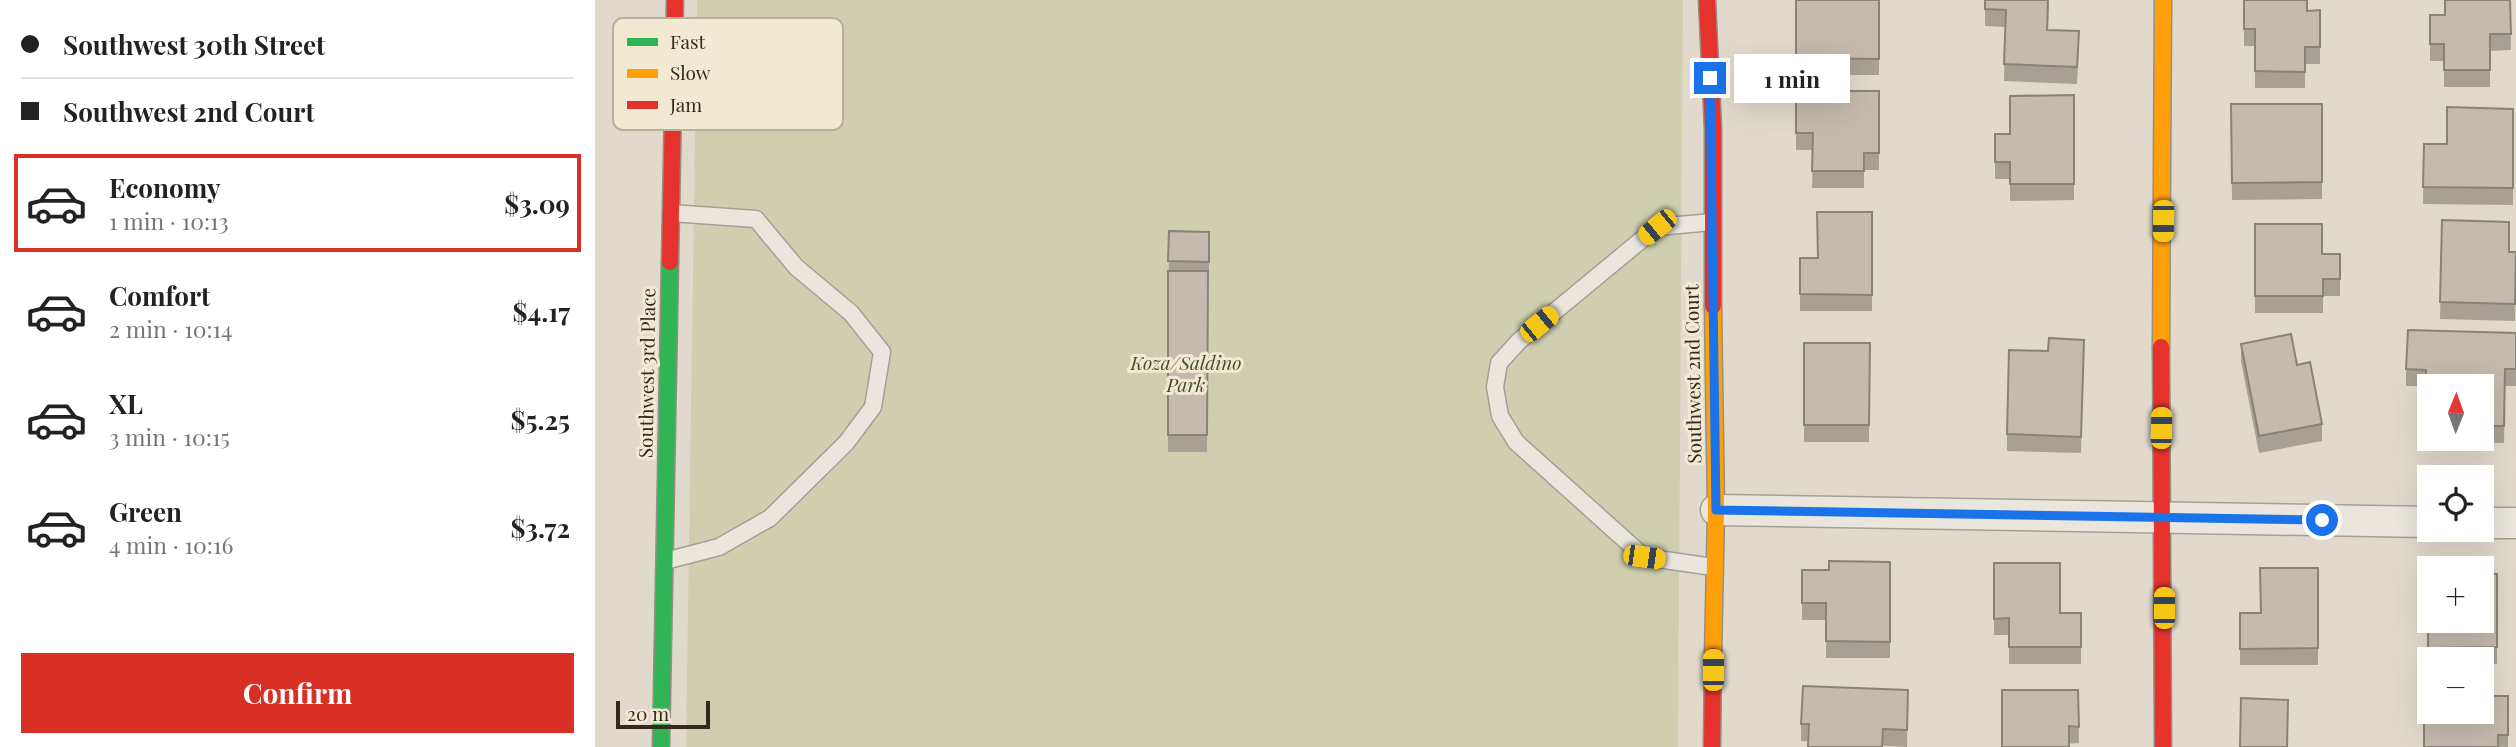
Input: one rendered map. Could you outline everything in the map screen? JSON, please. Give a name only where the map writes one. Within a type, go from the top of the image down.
[{"type":"street","name":"Southwest 3rd Place","points":[[675,0],[675,18]]},
{"type":"street","name":"Southwest 2nd Court","points":[[1707,0],[1713,129],[1716,510],[1712,747]]},
{"type":"street","points":[[2163,747],[2161,454],[2164,0]]},
{"type":"street","name":"Southwest 3rd Place","points":[[661,747],[673,130]]},
{"type":"street","points":[[1716,510],[2417,522]]},
{"type":"street","points":[[2494,523],[2516,523]]},
{"type":"lane","points":[[665,561],[719,547],[770,518],[846,443],[873,407],[882,352],[851,313],[796,267],[756,219],[671,213]]},
{"type":"lane","points":[[1712,222],[1657,227],[1519,341],[1499,363],[1495,387],[1500,416],[1516,442],[1644,557],[1713,567]]},
{"type":"green space","name":"Koza/Saldino Park","points":[[697,0],[1683,0],[1678,747],[686,747],[695,130],[843,130],[843,18],[697,18]]},
{"type":"building","points":[[1796,0],[1879,0],[1879,59],[1796,58]]},
{"type":"building","points":[[1985,0],[2048,0],[2047,30],[2079,31],[2077,67],[2004,64],[2006,10],[1985,9]]},
{"type":"building","points":[[2244,0],[2307,0],[2307,11],[2320,10],[2320,47],[2305,47],[2305,72],[2255,71],[2255,29],[2244,29]]},
{"type":"building","points":[[2445,0],[2510,0],[2511,34],[2490,34],[2490,70],[2444,70],[2444,44],[2430,44],[2430,15],[2445,15]]},
{"type":"building","points":[[1796,91],[1879,91],[1879,153],[1864,153],[1864,171],[1812,171],[1813,133],[1796,133]]},
{"type":"building","points":[[2074,95],[2074,184],[2010,184],[2010,162],[1995,162],[1995,134],[2010,134],[2010,96]]},
{"type":"building","points":[[2231,104],[2322,104],[2322,182],[2232,183]]},
{"type":"building","points":[[2447,107],[2513,109],[2513,188],[2423,187],[2424,144],[2447,144]]},
{"type":"building","points":[[1817,212],[1872,212],[1872,295],[1800,294],[1800,258],[1818,258]]},
{"type":"building","points":[[2442,220],[2509,222],[2509,252],[2516,252],[2515,304],[2440,302]]},
{"type":"building","points":[[2255,224],[2322,224],[2322,254],[2340,254],[2340,279],[2323,279],[2323,296],[2255,296]]},
{"type":"building","points":[[1169,231],[1209,232],[1209,262],[1168,261]]},
{"type":"building","points":[[1168,271],[1208,271],[1207,435],[1168,435]]},
{"type":"building","points":[[2408,330],[2516,333],[2516,369],[2505,369],[2504,426],[2494,426],[2494,374],[2426,374],[2426,370],[2406,369]]},
{"type":"building","points":[[2291,334],[2297,365],[2310,362],[2322,424],[2259,436],[2241,344]]},
{"type":"building","points":[[2049,338],[2084,340],[2081,437],[2007,434],[2009,350],[2048,351]]},
{"type":"building","points":[[1804,343],[1870,343],[1869,425],[1804,425]]},
{"type":"building","points":[[1829,561],[1890,562],[1890,642],[1826,641],[1826,603],[1802,603],[1802,570],[1829,570]]},
{"type":"building","points":[[1994,563],[2060,563],[2060,613],[2081,613],[2081,647],[2009,647],[2009,618],[1994,619]]},
{"type":"building","points":[[2260,568],[2318,568],[2318,648],[2240,649],[2240,613],[2261,613]]},
{"type":"building","points":[[2494,574],[2497,574],[2497,647],[2428,647],[2428,633],[2494,633]]},
{"type":"building","points":[[1803,686],[1908,690],[1907,730],[1883,729],[1882,747],[1808,747],[1809,724],[1801,724]]},
{"type":"building","points":[[2002,690],[2078,690],[2079,727],[2069,726],[2069,747],[2002,747]]},
{"type":"building","points":[[2494,696],[2508,696],[2508,735],[2498,735],[2498,747],[2424,747],[2424,724],[2494,724]]},
{"type":"building","points":[[2241,698],[2288,700],[2287,747],[2240,747]]},
{"type":"traffic: fast","points":[[661,747],[670,262]]},
{"type":"traffic: slow","points":[[2161,347],[2163,0]]},
{"type":"traffic: slow","points":[[1713,306],[1716,510],[1713,656]]},
{"type":"traffic: jam","points":[[675,0],[675,18]]},
{"type":"traffic: jam","points":[[1707,0],[1713,129],[1713,306]]},
{"type":"traffic: jam","points":[[670,262],[673,130]]},
{"type":"traffic: jam","points":[[2161,347],[2163,747]]},
{"type":"traffic: jam","points":[[1712,747],[1713,656]]},
{"type":"route","points":[[1710,78],[1713,129],[1716,510],[2322,520]]}]
